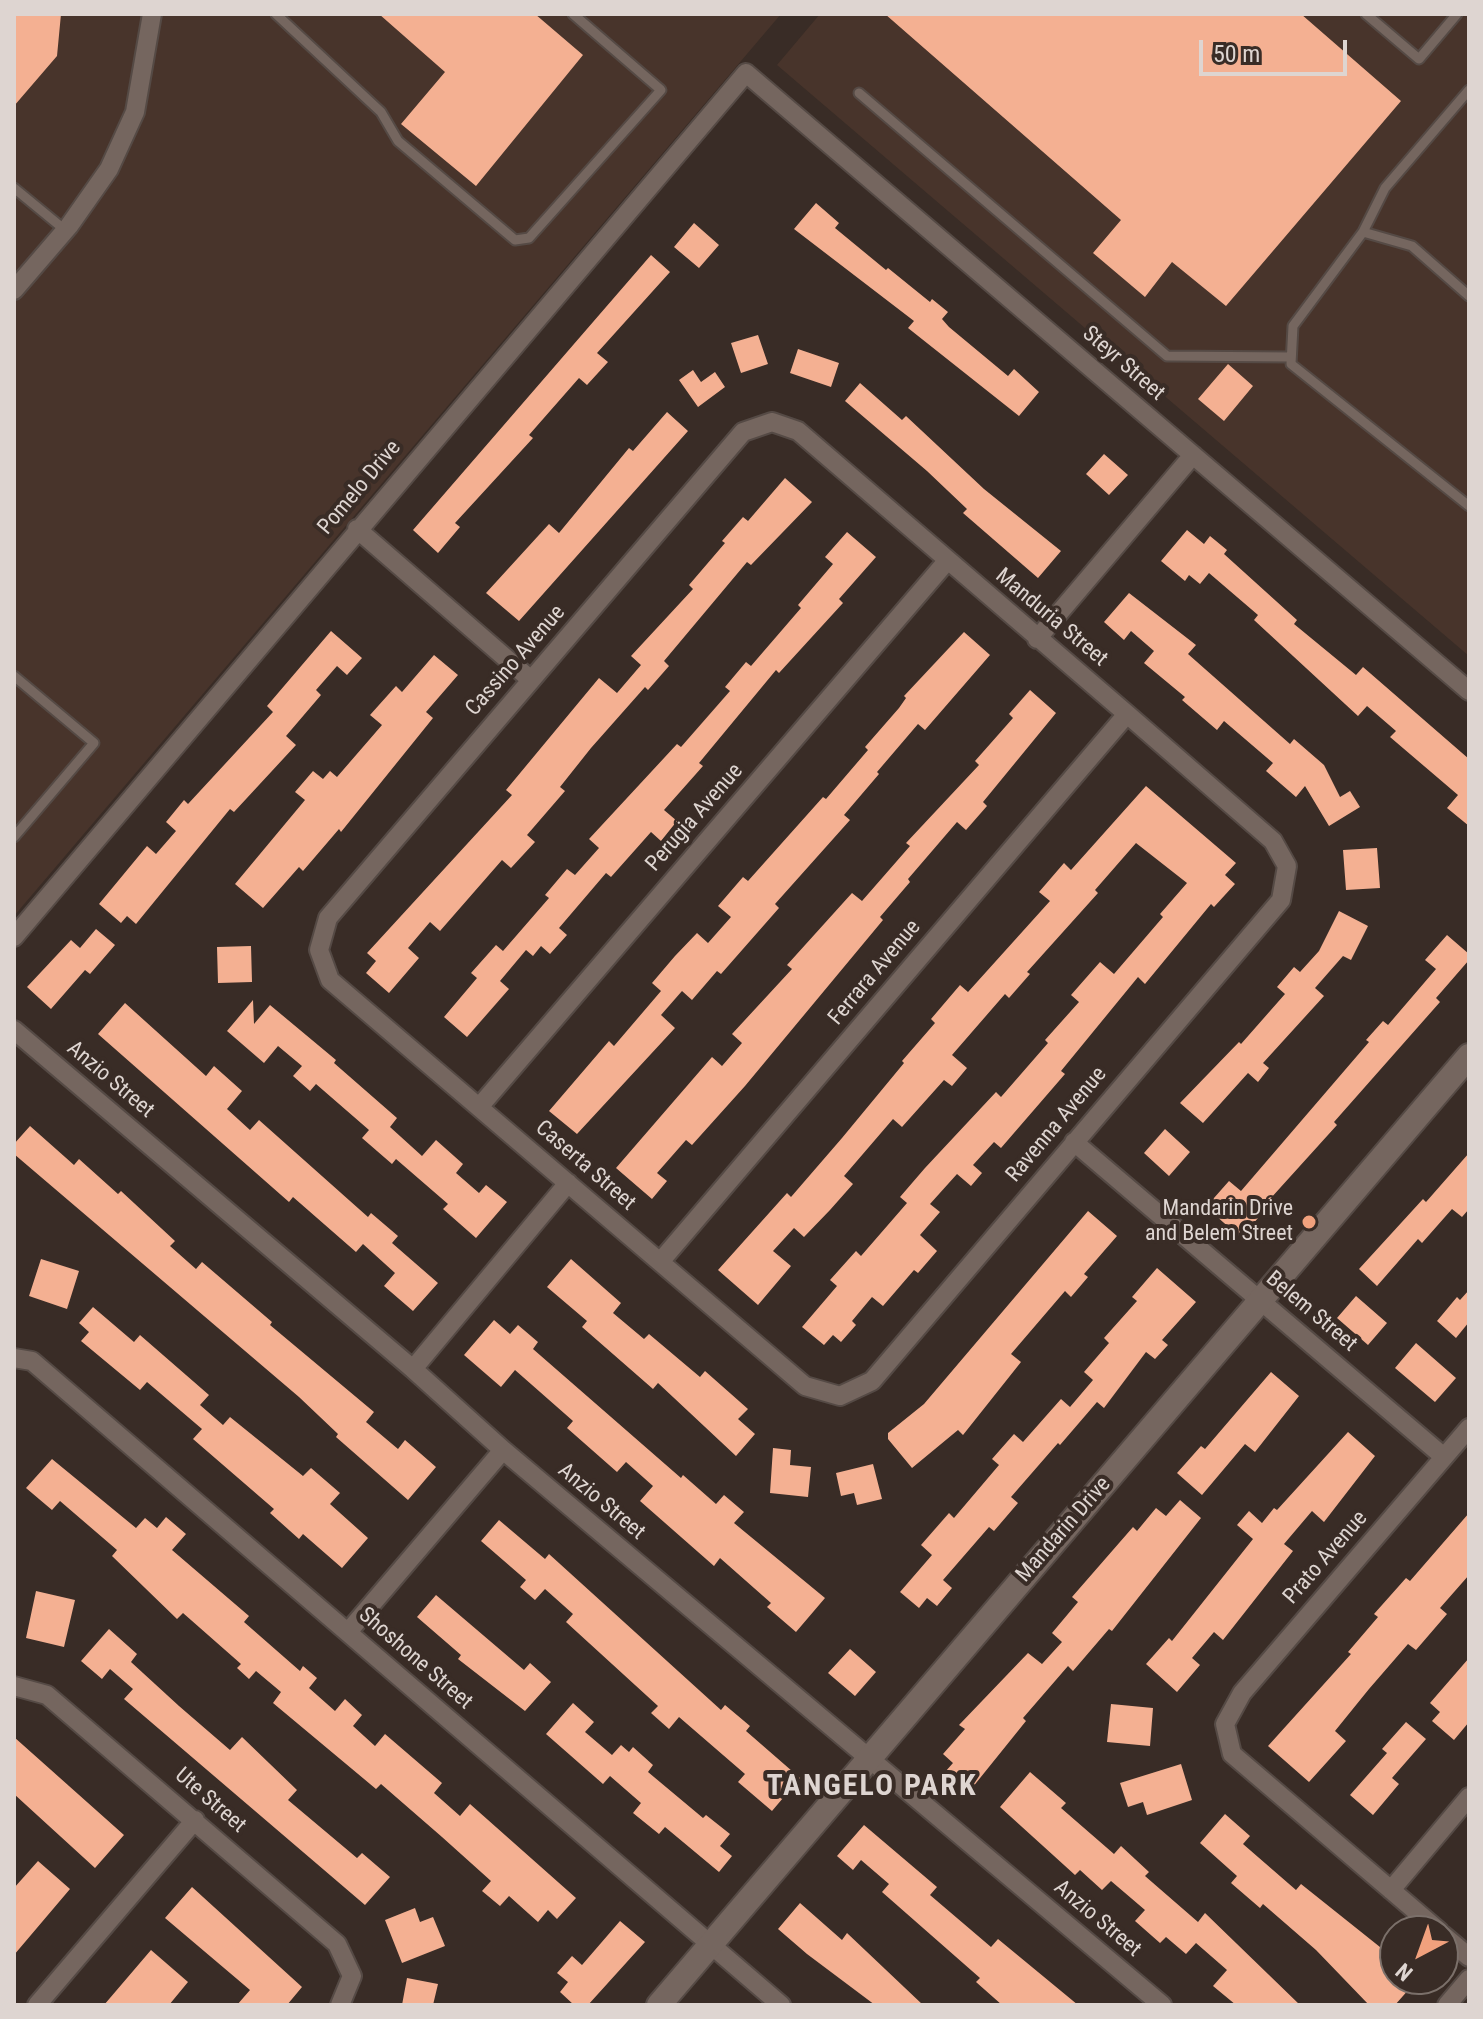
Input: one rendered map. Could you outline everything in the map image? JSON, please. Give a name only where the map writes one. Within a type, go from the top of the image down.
[{"type":"street","points":[[15,288],[65,230],[109,169],[135,112],[152,14]]},
{"type":"street","name":"Steyr Street","points":[[746,73],[1469,691]]},
{"type":"street","name":"Pomelo Drive","points":[[14,937],[746,73]]},
{"type":"street","name":"Manduria Street","points":[[772,422],[798,431],[1127,714],[1273,841],[1287,866]]},
{"type":"street","name":"Cassino Avenue","points":[[319,950],[328,918],[743,432],[772,422]]},
{"type":"street","points":[[1037,639],[1193,455]]},
{"type":"street","points":[[357,529],[531,680]]},
{"type":"street","name":"Perugia Avenue","points":[[480,1106],[947,561]]},
{"type":"street","name":"Ferrara Avenue","points":[[660,1262],[1127,714]]},
{"type":"street","name":"Ravenna Avenue","points":[[840,1396],[872,1381],[1281,900],[1287,866]]},
{"type":"street","name":"Caserta Street","points":[[319,950],[330,980],[805,1386],[840,1396]]},
{"type":"street","name":"Anzio Street","points":[[14,1030],[413,1369],[503,1450],[1162,2005]]},
{"type":"street","name":"Mandarin Drive","points":[[659,2005],[1469,1056]]},
{"type":"street","name":"Belem Street","points":[[1074,1142],[1444,1457]]},
{"type":"street","points":[[413,1369],[568,1183]]},
{"type":"street","name":"Shoshone Street","points":[[14,1358],[32,1361],[781,2005]]},
{"type":"street","name":"Prato Avenue","points":[[1391,1890],[1232,1754],[1225,1724],[1242,1693],[1469,1428]]},
{"type":"street","points":[[348,1632],[503,1450]]},
{"type":"street","name":"Ute Street","points":[[15,1685],[47,1695],[337,1944],[352,1976],[340,2005]]},
{"type":"street","points":[[1420,1915],[1391,1890],[1469,1797]]},
{"type":"street","points":[[37,2005],[195,1820]]},
{"type":"street","points":[[1447,2005],[1469,1979]]},
{"type":"lane","points":[[276,14],[381,112],[398,141],[515,240],[529,238],[661,90],[573,14]]},
{"type":"lane","points":[[1366,14],[1419,59],[1457,14]]},
{"type":"lane","points":[[1469,90],[1385,188],[1363,232],[1293,326],[1291,357],[1291,364],[1469,506]]},
{"type":"lane","points":[[859,93],[1167,356],[1291,357]]},
{"type":"lane","points":[[14,188],[65,230]]},
{"type":"lane","points":[[1363,232],[1412,246],[1469,296]]},
{"type":"lane","points":[[14,676],[94,743],[14,837]]},
{"type":"shaded area","points":[[14,14],[781,14],[14,916]]},
{"type":"shaded area","points":[[820,14],[1469,14],[1469,656],[777,65]]},
{"type":"building","points":[[14,14],[61,14],[57,56],[14,106]]},
{"type":"building","points":[[379,14],[535,14],[583,55],[476,186],[401,124],[445,72]]},
{"type":"building","points":[[885,14],[1301,14],[1401,101],[1226,306],[1172,262],[1145,297],[1093,253],[1121,220]]},
{"type":"building","points":[[816,203],[839,223],[835,228],[886,270],[888,268],[930,302],[932,299],[948,312],[942,319],[949,327],[1008,376],[1014,369],[1039,392],[1019,416],[908,328],[914,321],[794,229]]},
{"type":"building","points":[[694,223],[719,245],[699,268],[674,247]]},
{"type":"building","points":[[651,255],[670,272],[597,353],[608,362],[587,385],[579,378],[529,435],[533,438],[455,523],[460,527],[438,553],[413,530]]},
{"type":"building","points":[[758,335],[768,364],[741,373],[731,343]]},
{"type":"building","points":[[798,349],[839,363],[831,387],[790,373]]},
{"type":"building","points":[[1228,364],[1253,386],[1224,421],[1198,399]]},
{"type":"building","points":[[693,370],[701,382],[715,372],[725,387],[698,407],[679,380]]},
{"type":"building","points":[[860,383],[902,420],[906,416],[984,489],[1061,551],[1038,578],[963,513],[967,509],[927,471],[845,401]]},
{"type":"building","points":[[667,412],[688,431],[519,621],[486,593],[549,524],[559,533],[629,448],[633,451]]},
{"type":"building","points":[[1104,454],[1128,475],[1109,495],[1086,474]]},
{"type":"building","points":[[785,478],[812,502],[751,565],[747,562],[664,661],[669,666],[648,690],[645,687],[591,748],[560,787],[565,791],[527,835],[535,842],[511,868],[502,860],[440,931],[430,922],[408,948],[419,958],[389,993],[366,973],[376,961],[367,953],[512,795],[506,790],[599,678],[617,693],[641,665],[631,656],[693,589],[689,585],[725,543],[722,541],[743,517],[748,521]]},
{"type":"building","points":[[1187,530],[1204,544],[1210,536],[1227,550],[1224,554],[1297,620],[1294,624],[1356,675],[1363,667],[1469,759],[1469,826],[1447,808],[1458,795],[1390,737],[1396,731],[1367,706],[1358,716],[1254,620],[1258,615],[1209,573],[1200,584],[1189,575],[1185,581],[1161,561]]},
{"type":"building","points":[[847,532],[876,557],[839,599],[843,603],[779,673],[776,670],[699,763],[703,766],[664,810],[677,821],[661,841],[651,832],[611,877],[606,873],[559,928],[567,935],[550,954],[541,946],[533,956],[526,950],[500,981],[509,989],[467,1037],[444,1017],[477,978],[471,973],[496,945],[503,951],[549,898],[545,895],[567,869],[575,875],[599,848],[589,839],[677,744],[681,747],[730,691],[725,687],[746,662],[751,666],[801,608],[798,605],[833,564],[825,557]]},
{"type":"building","points":[[1129,593],[1196,645],[1188,654],[1290,744],[1294,739],[1324,765],[1340,797],[1350,791],[1360,807],[1329,826],[1305,786],[1296,797],[1266,771],[1273,763],[1224,721],[1217,730],[1182,700],[1185,697],[1144,663],[1154,651],[1131,631],[1124,640],[1104,622]]},
{"type":"building","points":[[331,631],[362,658],[347,675],[337,666],[316,690],[321,695],[286,736],[296,745],[234,812],[230,809],[136,924],[127,916],[121,923],[99,904],[147,846],[156,854],[176,831],[166,822],[184,800],[188,804],[273,712],[267,706]]},
{"type":"building","points":[[964,632],[990,655],[925,730],[918,724],[877,772],[879,774],[844,815],[850,820],[775,904],[779,908],[721,974],[717,971],[692,1000],[682,991],[661,1015],[675,1028],[577,1134],[549,1111],[609,1041],[614,1046],[661,991],[652,983],[675,956],[697,933],[708,943],[731,917],[718,906],[743,877],[748,881],[823,797],[826,799],[868,750],[865,747],[899,708],[906,698],[904,696]]},
{"type":"building","points":[[434,655],[458,675],[426,712],[433,718],[341,832],[339,829],[303,871],[299,867],[263,908],[235,884],[305,800],[295,792],[313,771],[323,779],[330,771],[337,777],[382,725],[370,715],[396,686],[402,692]]},
{"type":"building","points":[[1030,690],[1056,713],[983,802],[987,806],[966,830],[957,822],[908,879],[910,882],[880,917],[883,920],[745,1086],[692,1145],[686,1140],[657,1173],[667,1181],[652,1199],[616,1168],[712,1057],[722,1066],[742,1043],[732,1034],[792,969],[787,965],[852,893],[862,901],[910,846],[906,843],[979,765],[975,761],[1013,718],[1009,714]]},
{"type":"building","points":[[1146,786],[1236,863],[1225,875],[1235,884],[1214,907],[1211,904],[1145,984],[1138,977],[1061,1071],[1065,1074],[1001,1148],[994,1142],[973,1165],[982,1173],[971,1186],[957,1174],[930,1204],[940,1212],[920,1235],[937,1251],[918,1273],[914,1270],[883,1306],[872,1297],[852,1321],[856,1325],[841,1342],[833,1335],[824,1345],[802,1327],[837,1286],[830,1280],[856,1251],[861,1256],[907,1203],[900,1197],[925,1168],[996,1092],[1001,1097],[1048,1043],[1045,1040],[1079,1002],[1071,995],[1100,962],[1114,974],[1163,917],[1160,914],[1187,883],[1136,843],[1095,890],[1098,893],[1027,972],[1030,974],[1009,998],[1005,994],[952,1055],[967,1068],[952,1086],[944,1080],[902,1127],[893,1119],[844,1176],[853,1184],[830,1210],[804,1237],[794,1228],[773,1251],[791,1266],[758,1305],[718,1270],[787,1193],[791,1197],[842,1138],[935,1023],[931,1019],[960,985],[968,992],[1050,901],[1039,892],[1064,863],[1071,870]]},
{"type":"building","points":[[1377,848],[1380,888],[1346,890],[1343,850]]},
{"type":"building","points":[[1339,911],[1368,926],[1351,960],[1343,956],[1315,988],[1324,996],[1263,1063],[1269,1068],[1258,1082],[1248,1073],[1203,1123],[1180,1103],[1239,1042],[1241,1044],[1285,994],[1277,987],[1294,967],[1300,972],[1319,951]]},
{"type":"building","points":[[96,929],[115,945],[90,974],[85,970],[51,1009],[27,987],[71,940],[80,948]]},
{"type":"building","points":[[1447,935],[1469,954],[1469,960],[1436,998],[1440,1002],[1334,1122],[1337,1125],[1261,1209],[1264,1211],[1241,1238],[1206,1207],[1229,1181],[1241,1191],[1369,1042],[1366,1040],[1383,1021],[1388,1025],[1436,969],[1425,960]]},
{"type":"building","points":[[251,946],[252,982],[218,983],[217,947]]},
{"type":"building","points":[[253,1000],[254,1024],[270,1005],[336,1060],[334,1063],[397,1118],[390,1127],[422,1156],[436,1140],[463,1164],[456,1173],[479,1193],[486,1185],[507,1202],[476,1238],[443,1209],[448,1204],[396,1159],[392,1164],[362,1138],[369,1130],[316,1084],[310,1091],[293,1076],[302,1066],[278,1046],[264,1063],[227,1031]]},
{"type":"building","points":[[125,1003],[206,1076],[214,1066],[242,1091],[227,1109],[250,1130],[259,1120],[368,1217],[371,1213],[398,1236],[392,1243],[438,1283],[413,1311],[384,1286],[395,1273],[363,1244],[356,1252],[293,1197],[289,1202],[98,1034]]},
{"type":"building","points":[[30,1126],[74,1165],[79,1159],[118,1194],[121,1191],[175,1241],[170,1246],[196,1269],[202,1262],[272,1322],[270,1325],[374,1412],[366,1422],[398,1449],[405,1440],[436,1467],[408,1500],[336,1437],[338,1434],[299,1397],[14,1154],[14,1144]]},
{"type":"building","points":[[1165,1129],[1190,1152],[1169,1176],[1144,1153]]},
{"type":"building","points":[[1469,1153],[1469,1209],[1462,1217],[1452,1209],[1422,1243],[1418,1239],[1377,1286],[1359,1269],[1423,1199],[1426,1202]]},
{"type":"building","points":[[1088,1211],[1117,1236],[1084,1274],[1088,1277],[1071,1297],[1065,1291],[1011,1354],[1021,1362],[963,1435],[958,1430],[912,1468],[888,1439],[888,1433],[924,1404]]},
{"type":"building","points":[[41,1259],[79,1271],[67,1309],[29,1296]]},
{"type":"building","points":[[571,1259],[621,1303],[613,1313],[644,1339],[649,1334],[700,1377],[705,1371],[748,1409],[738,1419],[755,1434],[736,1456],[658,1383],[653,1389],[582,1327],[587,1321],[547,1287]]},
{"type":"building","points":[[1157,1268],[1196,1302],[1162,1340],[1168,1345],[1155,1359],[1146,1352],[1104,1408],[1097,1402],[1060,1445],[1058,1443],[1011,1497],[1018,1503],[994,1531],[989,1527],[943,1580],[952,1588],[937,1606],[927,1598],[919,1608],[900,1592],[932,1555],[921,1545],[949,1513],[954,1518],[999,1465],[992,1459],[1014,1434],[1023,1442],[1061,1399],[1070,1407],[1093,1380],[1084,1372],[1109,1343],[1104,1338],[1137,1301],[1132,1297]]},
{"type":"building","points":[[1469,1290],[1469,1322],[1456,1338],[1437,1321],[1457,1297],[1460,1300]]},
{"type":"building","points":[[1356,1296],[1387,1323],[1368,1345],[1337,1318]]},
{"type":"building","points":[[93,1307],[134,1342],[140,1335],[209,1395],[200,1405],[223,1425],[230,1417],[303,1476],[311,1468],[340,1493],[330,1504],[368,1538],[342,1568],[303,1534],[299,1539],[270,1513],[274,1509],[193,1439],[202,1429],[147,1382],[140,1390],[81,1341],[89,1332],[79,1323]]},
{"type":"building","points":[[494,1320],[510,1334],[518,1325],[538,1342],[533,1349],[681,1478],[683,1475],[716,1504],[724,1495],[744,1512],[734,1523],[825,1598],[796,1632],[767,1607],[771,1603],[720,1558],[714,1566],[640,1501],[653,1486],[626,1462],[617,1472],[567,1428],[573,1421],[515,1370],[501,1387],[464,1355]]},
{"type":"building","points":[[1416,1343],[1456,1378],[1435,1402],[1395,1368]]},
{"type":"building","points":[[1271,1372],[1299,1396],[1255,1452],[1245,1444],[1202,1495],[1177,1473],[1201,1446],[1205,1449]]},
{"type":"building","points":[[1348,1432],[1375,1456],[1324,1522],[1312,1511],[1284,1544],[1293,1551],[1223,1640],[1214,1632],[1192,1658],[1200,1665],[1177,1692],[1146,1664],[1169,1638],[1172,1641],[1253,1539],[1237,1525],[1249,1511],[1262,1523]]},
{"type":"building","points":[[773,1448],[791,1450],[790,1465],[811,1467],[808,1497],[770,1493]]},
{"type":"building","points":[[52,1459],[136,1528],[145,1518],[157,1528],[166,1517],[186,1534],[172,1550],[249,1616],[244,1622],[300,1671],[303,1666],[317,1678],[309,1688],[335,1711],[345,1699],[362,1715],[353,1726],[375,1746],[385,1734],[442,1783],[434,1793],[460,1816],[470,1804],[576,1898],[557,1919],[548,1910],[538,1922],[509,1896],[500,1906],[482,1891],[491,1881],[381,1784],[376,1789],[273,1703],[281,1692],[256,1671],[249,1679],[237,1668],[241,1664],[183,1613],[177,1619],[112,1556],[117,1550],[60,1501],[52,1510],[26,1488]]},
{"type":"building","points":[[873,1464],[882,1499],[857,1505],[854,1493],[841,1496],[836,1473]]},
{"type":"building","points":[[1180,1500],[1201,1518],[1112,1631],[1109,1629],[1073,1671],[1068,1666],[1023,1718],[1026,1721],[968,1793],[945,1772],[953,1763],[943,1754],[965,1729],[959,1725],[1028,1653],[1042,1664],[1062,1642],[1052,1633],[1078,1602],[1072,1597],[1133,1527],[1137,1531],[1156,1508],[1166,1516]]},
{"type":"building","points":[[1469,1513],[1469,1575],[1440,1608],[1447,1614],[1416,1650],[1408,1644],[1369,1689],[1335,1731],[1346,1741],[1309,1782],[1268,1746],[1351,1654],[1348,1652],[1378,1617],[1374,1614],[1406,1578],[1410,1581]]},
{"type":"building","points":[[499,1520],[545,1559],[549,1554],[721,1710],[725,1705],[750,1726],[746,1731],[800,1778],[772,1811],[738,1782],[745,1774],[679,1717],[669,1729],[651,1713],[658,1706],[566,1622],[573,1614],[545,1589],[535,1600],[520,1587],[526,1580],[481,1541]]},
{"type":"building","points":[[36,1591],[75,1600],[64,1647],[26,1638]]},
{"type":"building","points":[[436,1595],[524,1670],[530,1663],[551,1682],[525,1711],[458,1659],[461,1655],[417,1617]]},
{"type":"building","points":[[109,1629],[137,1654],[131,1662],[179,1706],[230,1750],[242,1737],[297,1790],[288,1800],[357,1858],[362,1853],[390,1877],[365,1905],[124,1699],[133,1689],[110,1669],[102,1679],[81,1661]]},
{"type":"building","points":[[850,1649],[876,1672],[855,1696],[828,1673]]},
{"type":"building","points":[[1469,1658],[1469,1722],[1454,1740],[1432,1721],[1440,1712],[1430,1703]]},
{"type":"building","points":[[573,1703],[594,1722],[585,1732],[612,1755],[621,1745],[629,1752],[633,1747],[653,1765],[648,1772],[703,1818],[706,1815],[730,1834],[720,1846],[732,1856],[719,1872],[665,1827],[659,1834],[633,1813],[641,1803],[610,1776],[603,1784],[546,1734]]},
{"type":"building","points":[[1111,1704],[1153,1708],[1150,1746],[1107,1742]]},
{"type":"building","points":[[1406,1722],[1426,1739],[1392,1778],[1399,1784],[1373,1815],[1350,1795],[1387,1753],[1382,1749]]},
{"type":"building","points":[[14,1737],[124,1835],[95,1868],[14,1794]]},
{"type":"building","points":[[1181,1764],[1192,1800],[1147,1815],[1143,1802],[1128,1807],[1120,1783]]},
{"type":"building","points":[[1030,1772],[1066,1803],[1061,1808],[1114,1854],[1121,1846],[1149,1872],[1145,1876],[1198,1922],[1205,1913],[1300,2005],[1236,2005],[1213,1986],[1227,1970],[1196,1943],[1186,1954],[1166,1937],[1160,1943],[1135,1921],[1145,1910],[1111,1881],[1102,1890],[1080,1870],[1075,1875],[1000,1807]]},
{"type":"building","points":[[1225,1814],[1250,1836],[1243,1844],[1296,1890],[1301,1884],[1379,1946],[1379,1995],[1404,1995],[1395,2005],[1369,2005],[1316,1950],[1263,1904],[1260,1908],[1231,1883],[1237,1876],[1200,1843]]},
{"type":"building","points":[[864,1825],[937,1887],[930,1895],[991,1947],[998,1939],[1078,2005],[1002,2005],[976,1982],[980,1978],[882,1892],[889,1884],[861,1860],[853,1870],[837,1856]]},
{"type":"building","points":[[38,1861],[70,1889],[14,1955],[14,1888]]},
{"type":"building","points":[[192,1887],[302,1987],[287,2005],[237,2005],[250,1990],[165,1918]]},
{"type":"building","points":[[800,1903],[842,1940],[847,1933],[923,2005],[875,2005],[807,1954],[778,1929]]},
{"type":"building","points":[[415,1908],[420,1922],[433,1917],[445,1946],[402,1963],[385,1920]]},
{"type":"building","points":[[620,1921],[645,1942],[588,2005],[574,2005],[560,1992],[568,1982],[557,1973],[572,1956],[582,1965]]},
{"type":"building","points":[[151,1950],[188,1982],[169,2005],[104,2005]]},
{"type":"building","points":[[407,1978],[438,1984],[433,2005],[402,2005]]},
{"type":"place","name":"Mandarin Drive and Belem Street","points":[[1309,1222]]},
{"type":"district","name":"TANGELO PARK","points":[[872,1787]]}]
